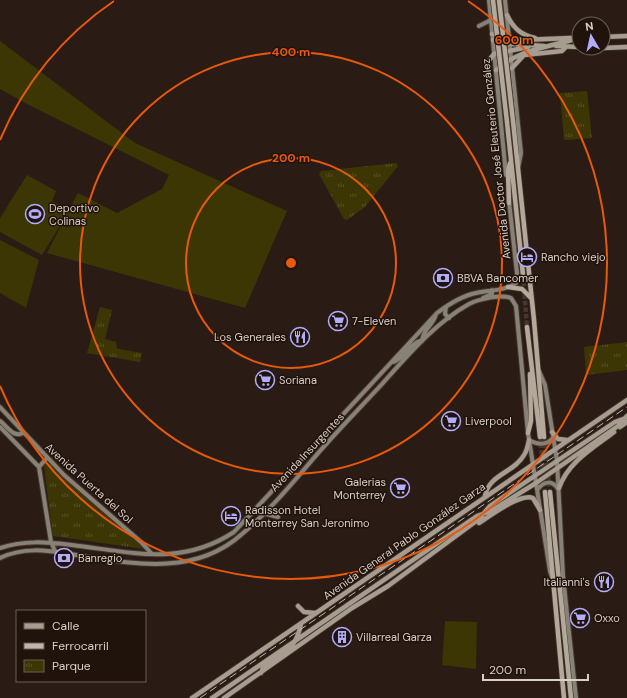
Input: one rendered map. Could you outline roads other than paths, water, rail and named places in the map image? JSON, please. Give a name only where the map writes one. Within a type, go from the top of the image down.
[{"type":"highway","name":"Avenida Doctor José Eleuterio González","points":[[493,0],[523,275]]},
{"type":"highway","name":"Avenida Doctor José Eleuterio González","points":[[499,0],[539,370],[542,437],[527,327]]},
{"type":"highway","points":[[509,203],[508,171],[511,162]]},
{"type":"highway","points":[[508,287],[522,289],[532,300]]},
{"type":"highway","points":[[528,433],[531,421],[529,388],[531,363]]},
{"type":"highway","points":[[564,698],[552,577],[548,492],[571,698]]},
{"type":"main road","name":"Avenida Doctor José Eleuterio González","points":[[488,0],[518,278],[516,283],[508,287]]},
{"type":"main road","points":[[505,0],[509,38]]},
{"type":"main road","points":[[490,13],[493,18],[498,20],[507,14]]},
{"type":"main road","points":[[507,14],[512,25],[518,31],[527,36],[540,39]]},
{"type":"main road","points":[[479,26],[491,20]]},
{"type":"main road","points":[[492,34],[528,40],[571,38]]},
{"type":"main road","points":[[611,37],[627,36]]},
{"type":"main road","name":"Avenida Doctor José Eleuterio González","points":[[509,38],[512,55],[521,153],[518,168]]},
{"type":"main road","points":[[493,40],[510,44],[571,48]]},
{"type":"main road","points":[[495,60],[571,40]]},
{"type":"main road","points":[[487,63],[494,54],[512,55],[536,46]]},
{"type":"main road","points":[[611,48],[627,47]]},
{"type":"main road","points":[[506,61],[512,65],[524,55],[562,51],[566,48]]},
{"type":"main road","points":[[496,70],[512,55]]},
{"type":"main road","points":[[497,79],[500,74],[506,72],[513,76]]},
{"type":"main road","name":"Avenida Insurgentes","points":[[0,548],[19,542],[51,542],[152,554],[176,554],[193,552],[215,544],[234,532],[436,313],[462,298],[508,287]]},
{"type":"main road","points":[[477,301],[492,294],[492,290]]},
{"type":"main road","name":"Avenida Insurgentes","points":[[0,558],[21,551],[55,551],[152,565],[187,562],[201,559],[228,546],[243,534],[294,482],[313,459],[422,341],[460,310],[477,301],[509,297],[514,299],[516,306],[528,433]]},
{"type":"main road","points":[[446,307],[446,314],[449,318]]},
{"type":"main road","points":[[392,362],[399,360],[412,345],[422,341],[423,333],[435,318],[436,313]]},
{"type":"main road","points":[[539,370],[544,386],[558,468],[563,576],[576,698]]},
{"type":"main road","name":"Avenida General Pablo González Garza","points":[[192,698],[627,400]]},
{"type":"main road","name":"Avenida Puerta del Sol","points":[[0,407],[64,475],[141,542],[152,554]]},
{"type":"main road","points":[[559,489],[567,470],[582,453],[627,418]]},
{"type":"main road","name":"Avenida General Pablo González Garza","points":[[224,698],[352,608],[388,586],[480,519],[490,506],[615,422],[627,418]]},
{"type":"main road","points":[[0,421],[14,434],[19,435],[23,433]]},
{"type":"main road","name":"Avenida Puerta del Sol","points":[[0,427],[39,467],[51,542],[55,551]]},
{"type":"main road","points":[[552,432],[558,439],[567,440]]},
{"type":"main road","points":[[528,433],[552,577]]},
{"type":"main road","points":[[529,440],[535,443],[543,444],[553,438]]},
{"type":"main road","points":[[485,496],[489,485],[524,456],[529,440]]},
{"type":"main road","points":[[569,453],[582,453]]},
{"type":"main road","name":"Avenida General Pablo González Garza","points":[[212,698],[297,638],[477,516],[491,511],[537,486],[558,468],[582,453]]},
{"type":"main road","points":[[39,467],[47,458]]},
{"type":"main road","points":[[537,486],[549,482],[554,484],[559,489]]},
{"type":"main road","points":[[464,530],[522,498],[533,498],[540,510]]},
{"type":"main road","points":[[263,513],[278,517]]},
{"type":"main road","points":[[19,542],[22,546],[21,551]]},
{"type":"main road","points":[[87,556],[84,550],[89,547]]},
{"type":"main road","points":[[298,606],[304,612],[315,613]]},
{"type":"main road","points":[[260,674],[263,668],[293,646],[301,624]]},
{"type":"tunnel","points":[[523,275],[527,327]]},
{"type":"tunnel","points":[[540,437],[545,492]]},
{"type":"tunnel","points":[[544,437],[550,492]]},
{"type":"railway","points":[[200,698],[627,407]]},
{"type":"place","name":"Deportivo Colinas","points":[[35,214]]},
{"type":"place","name":"Rancho viejo","points":[[527,257]]},
{"type":"place","name":"BBVA Bancomer","points":[[443,278]]},
{"type":"place","name":"7-Eleven","points":[[338,321]]},
{"type":"place","name":"Los Generales","points":[[300,337]]},
{"type":"place","name":"Soriana","points":[[265,380]]},
{"type":"place","name":"Liverpool","points":[[451,421]]},
{"type":"place","name":"Galerias Monterrey","points":[[400,488]]},
{"type":"place","name":"Radisson Hotel Monterrey San Jeronimo","points":[[231,516]]},
{"type":"place","name":"Banregio","points":[[64,558]]},
{"type":"place","name":"Italianni's","points":[[604,582]]},
{"type":"place","name":"Oxxo","points":[[580,618]]},
{"type":"place","name":"Villarreal Garza","points":[[342,637]]}]
